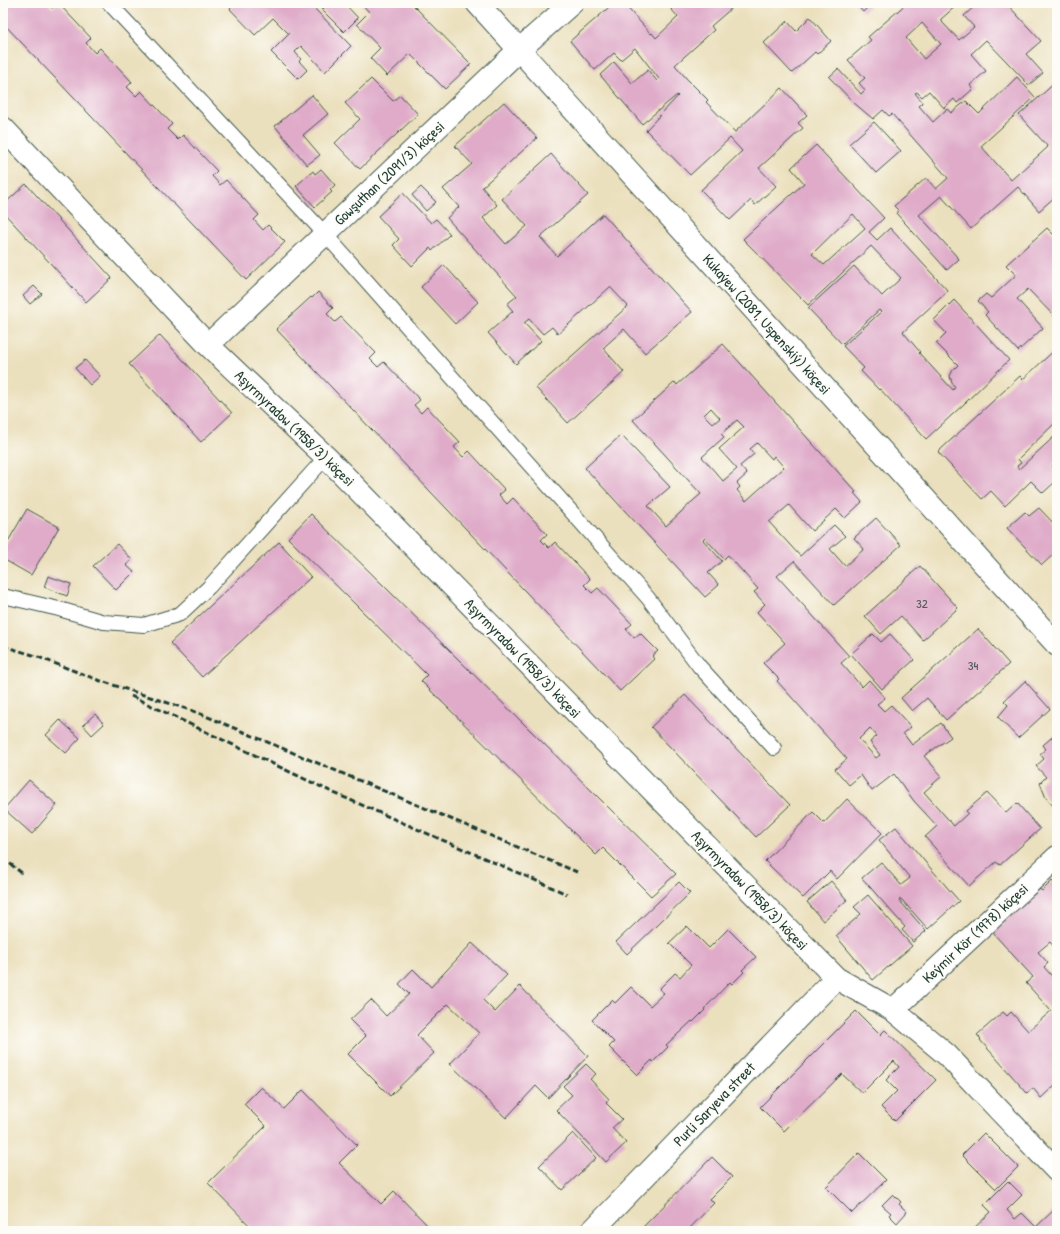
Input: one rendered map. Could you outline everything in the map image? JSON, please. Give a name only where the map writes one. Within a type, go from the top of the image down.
[{"type":"street","name":"Kukaýew (2081, Uspenskiý) köçesi","points":[[477,3],[1057,645]]},
{"type":"street","name":"Gowşuthan (2091/3) köçesi","points":[[208,345],[520,49],[572,3]]},
{"type":"street","name":"Aşyrmyradow (1958/3) köçesi","points":[[3,128],[208,345],[326,457],[836,978],[893,1010],[947,1055],[1057,1171]]},
{"type":"street","name":"Keýmir Kör (1978) köçesi","points":[[893,1010],[1057,857]]},
{"type":"street","name":"Purli Saryeva street","points":[[592,1231],[836,978]]},
{"type":"lane","points":[[109,3],[325,234],[648,598],[699,666],[774,748]]},
{"type":"lane","points":[[3,596],[59,609],[104,622],[144,625],[180,614],[209,586],[326,457]]},
{"type":"building","points":[[3,3],[48,3],[52,8],[58,3],[91,38],[86,43],[95,53],[100,48],[132,82],[127,87],[136,96],[141,91],[172,124],[167,129],[178,140],[183,135],[217,171],[212,176],[220,185],[226,180],[259,215],[254,220],[263,230],[268,225],[285,242],[246,280],[3,23]]},
{"type":"building","points":[[235,3],[309,3],[351,46],[325,72],[301,46],[295,52],[301,59],[299,61],[307,70],[298,79],[271,52],[289,34],[273,18],[255,35],[230,9]]},
{"type":"building","points":[[329,3],[344,3],[358,18],[344,32],[322,10]]},
{"type":"building","points":[[361,3],[411,3],[471,64],[445,89],[410,54],[387,76],[370,58],[380,48],[357,24],[369,12]]},
{"type":"building","points":[[614,3],[623,3],[656,38],[678,17],[666,3],[729,3],[733,7],[711,26],[714,30],[675,65],[708,100],[706,102],[735,132],[782,88],[807,115],[798,123],[803,128],[759,168],[776,186],[755,205],[751,200],[730,220],[701,190],[742,151],[730,138],[690,175],[646,130],[678,96],[677,95],[642,124],[600,75],[614,62],[632,83],[648,70],[657,81],[659,79],[635,48],[621,60],[614,53],[595,70],[570,41]]},
{"type":"building","points":[[855,3],[872,3],[863,12]]},
{"type":"building","points":[[907,3],[955,3],[957,5],[940,20],[959,40],[974,27],[964,16],[978,3],[1006,3],[1041,41],[1026,54],[1043,73],[1029,85],[986,40],[971,54],[986,71],[970,85],[973,89],[957,103],[954,99],[944,108],[929,91],[922,97],[917,92],[915,93],[923,103],[919,106],[933,122],[947,109],[951,113],[966,101],[979,114],[1017,77],[1035,97],[981,146],[1011,180],[1048,147],[1019,115],[1057,81],[1057,195],[1039,211],[1018,187],[971,229],[941,196],[919,215],[959,259],[947,270],[896,213],[899,211],[894,206],[926,178],[936,189],[948,178],[892,114],[889,116],[883,110],[873,119],[853,102],[829,77],[838,69],[861,94],[865,90],[859,83],[865,78],[848,60],[871,40],[868,37]],"holes":[[[922,23],[941,44],[924,59],[906,38]]]},
{"type":"building","points":[[810,17],[831,41],[817,54],[815,52],[792,73],[764,43],[787,21],[796,31]]},
{"type":"building","points":[[371,79],[393,101],[400,95],[418,114],[360,169],[335,143],[360,119],[345,103]]},
{"type":"building","points":[[312,95],[328,114],[303,135],[320,155],[307,165],[275,126]]},
{"type":"building","points":[[504,102],[537,138],[482,187],[497,205],[483,218],[506,244],[527,226],[502,199],[551,154],[588,195],[540,237],[557,256],[603,214],[692,312],[645,353],[624,329],[603,348],[624,372],[568,423],[536,388],[628,306],[610,287],[558,334],[552,327],[543,334],[529,319],[524,323],[541,341],[516,364],[488,333],[513,311],[507,304],[517,296],[447,218],[459,207],[443,189],[472,164],[455,146]]},
{"type":"building","points":[[874,122],[901,151],[876,173],[849,144]]},
{"type":"building","points":[[816,145],[884,218],[869,232],[877,240],[890,228],[948,291],[903,332],[920,352],[919,353],[953,390],[955,387],[950,376],[958,365],[936,343],[946,333],[934,320],[954,300],[1009,360],[926,439],[880,389],[879,390],[861,371],[864,368],[843,346],[881,312],[879,310],[842,344],[808,308],[854,266],[882,296],[901,278],[871,246],[808,305],[743,239],[804,183],[791,168]],"holes":[[[853,214],[865,228],[824,265],[812,254]]]},
{"type":"building","points":[[321,169],[335,185],[330,190],[332,192],[315,207],[296,186],[313,171],[315,174]]},
{"type":"building","points":[[26,184],[112,278],[86,302],[3,212],[3,205]]},
{"type":"building","points":[[421,187],[436,202],[426,211],[412,195]]},
{"type":"building","points":[[403,193],[431,223],[436,219],[450,234],[432,251],[430,248],[412,266],[393,245],[399,239],[378,216]]},
{"type":"building","points":[[1047,228],[1057,238],[1057,314],[1054,316],[1028,289],[1017,299],[1043,328],[1018,351],[985,315],[988,312],[978,301],[986,294],[991,298],[1016,275],[1006,265]]},
{"type":"building","points":[[444,265],[478,302],[455,324],[421,287]]},
{"type":"building","points":[[34,286],[42,294],[30,304],[23,296]]},
{"type":"building","points":[[318,292],[333,308],[327,314],[335,322],[341,317],[376,353],[370,359],[378,367],[384,362],[420,400],[414,405],[421,413],[427,407],[460,442],[454,447],[463,457],[469,451],[505,490],[499,495],[507,504],[513,498],[547,534],[541,540],[549,548],[555,542],[590,579],[584,585],[592,593],[598,588],[632,624],[626,629],[634,638],[640,633],[658,651],[652,656],[654,659],[620,691],[276,329]]},
{"type":"building","points":[[160,335],[232,413],[201,442],[129,364]]},
{"type":"building","points":[[723,344],[856,492],[854,493],[862,502],[845,518],[836,509],[812,531],[789,505],[769,522],[800,556],[834,525],[845,536],[830,549],[845,566],[864,549],[854,538],[876,518],[901,545],[834,605],[794,561],[777,576],[849,656],[841,663],[862,687],[869,680],[885,698],[877,704],[884,711],[891,705],[911,727],[903,733],[912,745],[941,723],[951,737],[924,756],[942,776],[924,792],[954,826],[968,813],[966,811],[987,793],[1006,813],[1017,803],[1040,829],[1000,865],[996,862],[969,886],[925,837],[937,826],[914,801],[894,774],[872,791],[861,775],[849,785],[835,769],[847,759],[777,681],[779,679],[763,663],[785,643],[757,612],[765,604],[754,592],[758,589],[728,555],[724,559],[705,538],[703,540],[722,561],[708,573],[719,585],[705,597],[585,468],[621,435],[670,487],[648,506],[666,526],[701,494],[633,420],[675,382],[677,385]],"holes":[[[711,408],[720,418],[713,424],[704,415]],[[737,420],[744,427],[719,449],[737,469],[723,481],[702,457],[724,437],[721,434]],[[757,443],[772,459],[774,456],[784,467],[746,501],[737,490],[740,487],[737,483],[747,474],[740,466],[754,454],[750,449]],[[870,728],[877,736],[870,742],[880,755],[876,758],[859,739]]]},
{"type":"building","points":[[1057,348],[1057,421],[1018,459],[1021,463],[1017,466],[1019,469],[1057,434],[1057,461],[1052,466],[1057,471],[1057,480],[1043,493],[1031,481],[1005,506],[991,491],[982,499],[938,452],[1020,376],[1023,379]]},
{"type":"building","points":[[85,360],[100,376],[90,385],[75,368]]},
{"type":"building","points":[[1039,508],[1057,527],[1057,551],[1042,565],[1007,528],[1025,512],[1029,516]]},
{"type":"building","points":[[27,509],[59,527],[31,575],[3,559],[3,550]]},
{"type":"building","points":[[311,514],[676,874],[651,896],[603,848],[596,855],[421,681],[427,675],[288,538]]},
{"type":"building","points":[[279,542],[311,577],[202,677],[170,643]]},
{"type":"building","points":[[117,544],[132,560],[126,565],[134,572],[116,590],[93,566]]},
{"type":"building","points":[[920,566],[958,608],[923,640],[901,616],[881,634],[865,616]]},
{"type":"building","points":[[48,576],[71,584],[67,596],[44,587]]},
{"type":"building","points":[[978,629],[1009,664],[946,720],[927,698],[912,711],[901,698]]},
{"type":"building","points":[[873,634],[881,642],[890,634],[914,660],[882,689],[851,654]]},
{"type":"building","points":[[1025,681],[1050,709],[1018,738],[998,717],[1008,705],[1004,701]]},
{"type":"building","points":[[685,695],[790,805],[756,837],[651,727]]},
{"type":"building","points":[[95,714],[104,724],[92,735],[83,725]]},
{"type":"building","points":[[60,720],[80,738],[66,753],[46,735]]},
{"type":"building","points":[[1057,733],[1057,810],[1046,798],[1040,783],[1046,777],[1036,766],[1044,759],[1040,754],[1046,749],[1043,745]]},
{"type":"building","points":[[29,780],[57,805],[32,834],[4,809]]},
{"type":"building","points":[[847,799],[882,833],[837,879],[830,871],[803,898],[765,861],[813,812],[824,823]]},
{"type":"building","points":[[896,827],[959,901],[928,929],[901,899],[899,900],[926,931],[913,942],[902,930],[905,927],[862,878],[881,862],[901,885],[910,878],[879,840]]},
{"type":"building","points":[[831,881],[847,900],[823,921],[807,902]]},
{"type":"building","points":[[1052,881],[1055,884],[1057,882],[1057,950],[1050,942],[1038,952],[1048,963],[1044,967],[1057,982],[1057,1083],[1041,1098],[1033,1088],[1027,1093],[977,1035],[1003,1012],[1007,1016],[1011,1012],[1028,1031],[1051,1011],[1026,983],[1033,977],[992,932],[1040,889],[1042,891]]},
{"type":"building","points":[[679,882],[690,893],[627,954],[616,942]]},
{"type":"building","points":[[868,895],[912,946],[873,980],[836,936],[861,914],[854,907]]},
{"type":"building","points":[[687,926],[709,948],[728,929],[756,957],[742,970],[744,972],[732,984],[730,982],[693,1022],[692,1021],[666,1045],[668,1047],[653,1062],[652,1060],[637,1075],[609,1047],[614,1042],[592,1020],[612,1000],[615,1003],[631,987],[650,1006],[664,993],[659,989],[675,973],[680,977],[691,965],[669,943]]},
{"type":"building","points":[[472,943],[507,975],[483,1000],[495,1012],[520,986],[588,1056],[548,1098],[536,1086],[506,1118],[450,1064],[479,1033],[448,1004],[417,1035],[434,1053],[390,1096],[348,1054],[366,1036],[350,1020],[371,1000],[386,1016],[409,994],[399,984],[413,969],[431,987]]},
{"type":"building","points":[[856,1011],[880,1035],[885,1030],[936,1080],[895,1121],[881,1107],[897,1091],[886,1080],[899,1067],[894,1061],[862,1093],[842,1074],[784,1131],[760,1107]]},
{"type":"building","points":[[586,1064],[596,1074],[590,1079],[609,1099],[606,1103],[622,1119],[612,1128],[626,1143],[606,1162],[556,1110],[572,1095],[563,1086]]},
{"type":"building","points":[[261,1087],[284,1109],[303,1090],[357,1145],[339,1163],[381,1204],[394,1191],[433,1231],[255,1231],[208,1183],[266,1126],[244,1104]]},
{"type":"building","points":[[573,1133],[596,1158],[562,1190],[539,1166]]},
{"type":"building","points":[[984,1133],[1018,1167],[996,1189],[962,1155]]},
{"type":"building","points":[[859,1153],[886,1180],[852,1213],[826,1187]]},
{"type":"building","points":[[712,1157],[732,1177],[710,1199],[714,1203],[687,1231],[639,1231]]},
{"type":"building","points":[[1008,1181],[1022,1195],[1007,1210],[1015,1219],[1022,1213],[1036,1227],[1057,1207],[1057,1231],[972,1230],[991,1212],[984,1205]]},
{"type":"building","points":[[893,1194],[901,1202],[899,1204],[907,1212],[897,1223],[889,1215],[891,1213],[882,1205]]},
{"type":"building","points":[[888,1226],[893,1231],[883,1231]]},
{"type":"railway","points":[[3,646],[33,655],[98,680],[196,712],[577,872]]},
{"type":"railway","points":[[131,696],[334,793],[567,894]]},
{"type":"railway","points":[[3,858],[23,874]]}]
